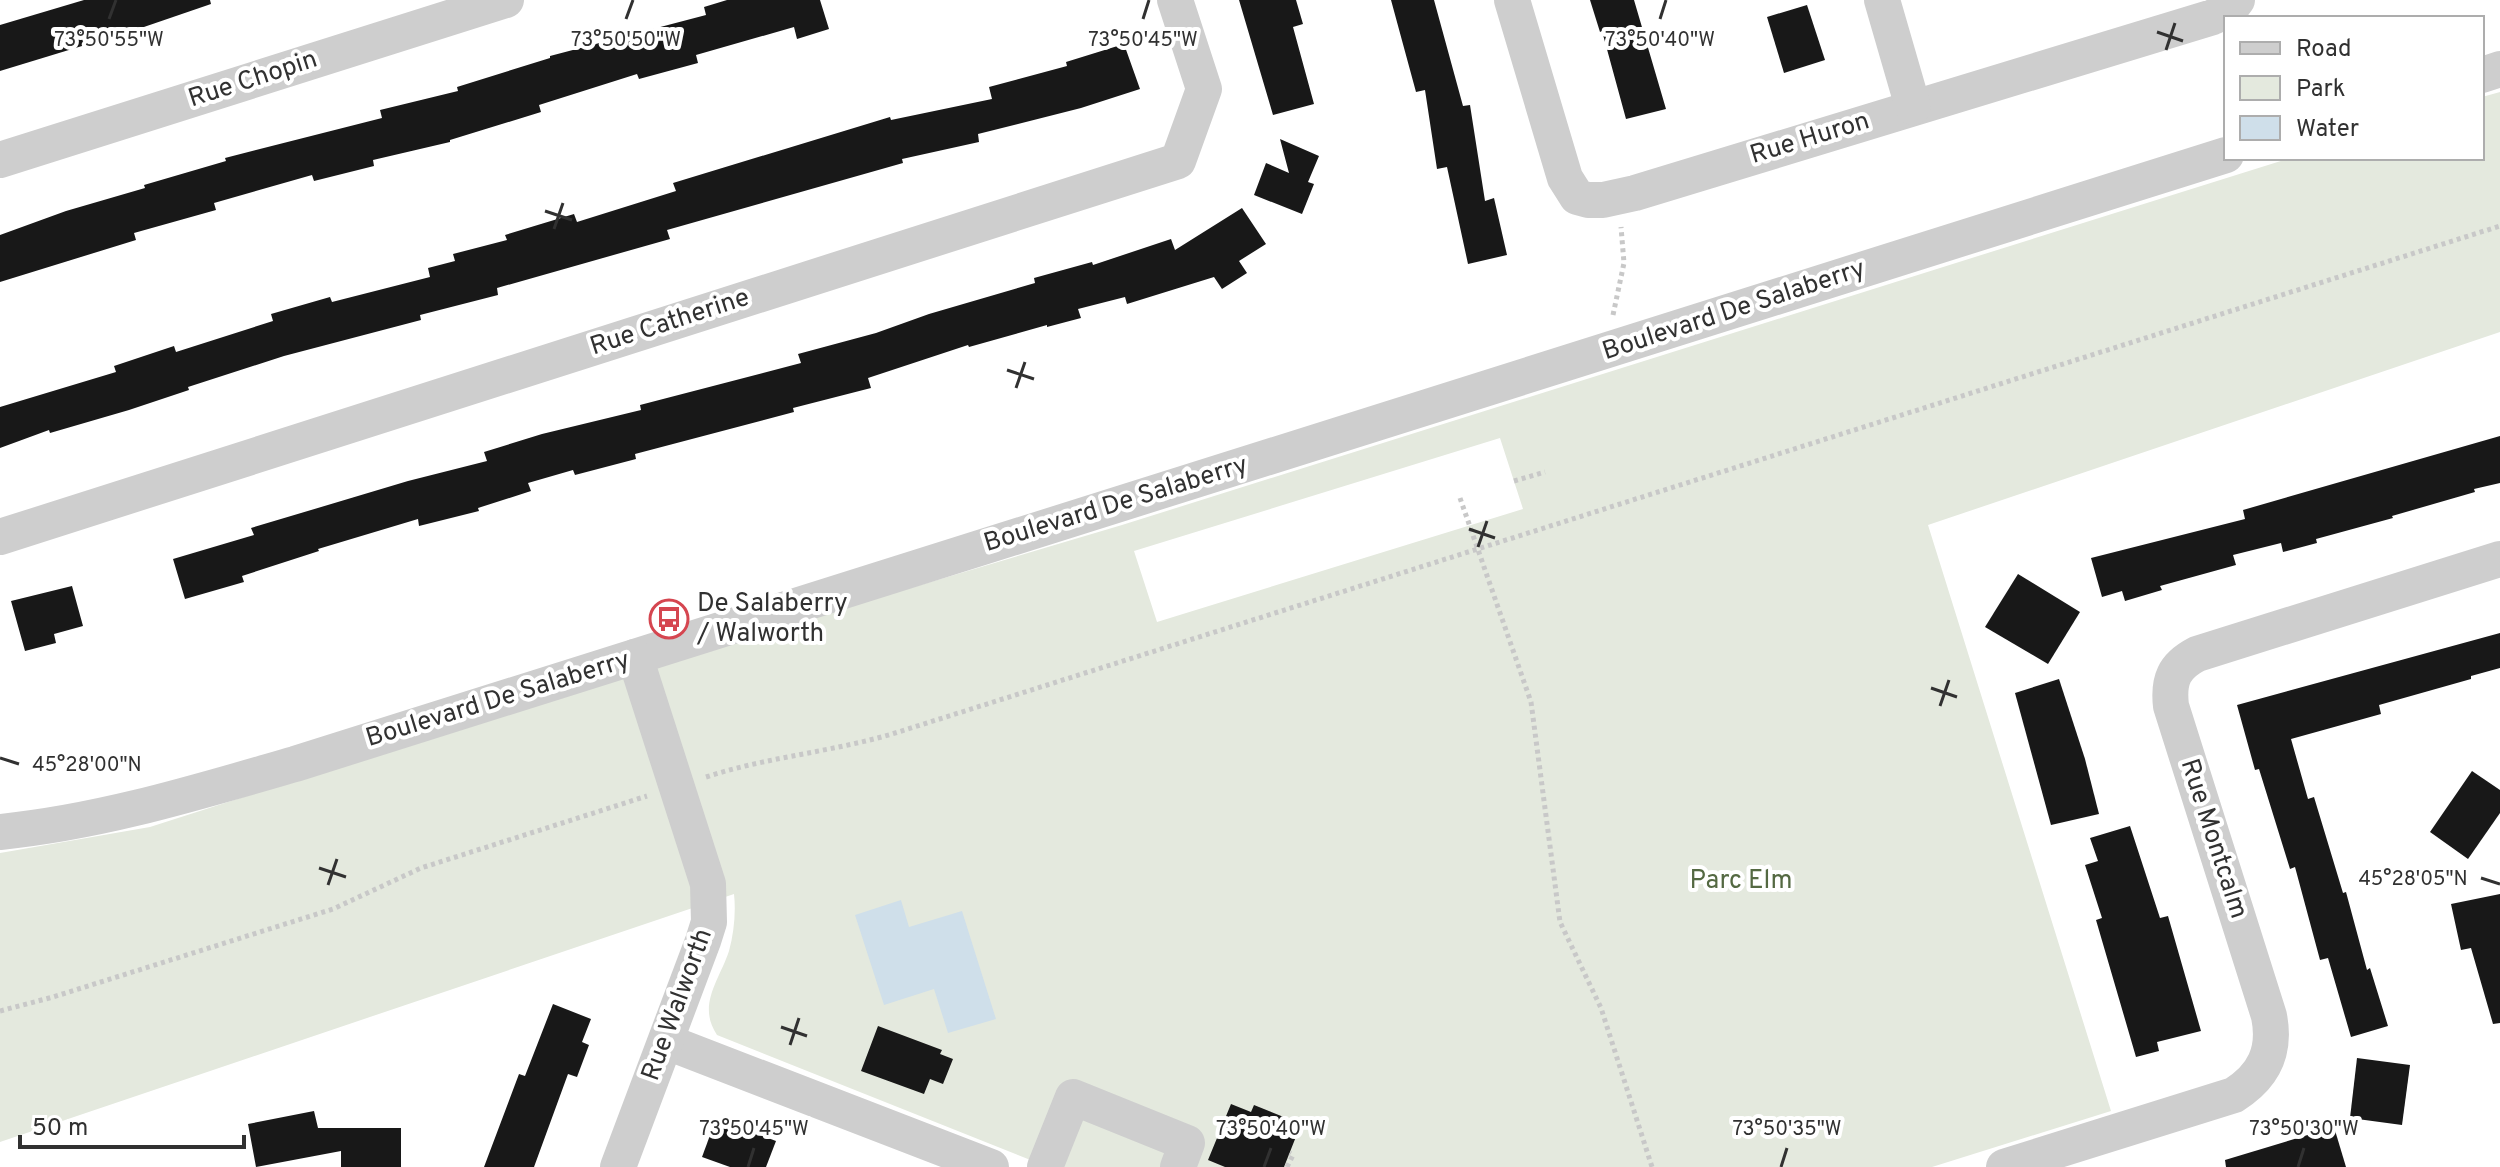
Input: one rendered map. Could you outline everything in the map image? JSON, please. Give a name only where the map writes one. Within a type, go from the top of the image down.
[{"type":"street","name":"Rue Chopin","points":[[0,160],[506,0]]},
{"type":"street","name":"Rue Catherine","points":[[0,537],[1178,161],[1204,89],[1175,0]]},
{"type":"street","name":"Rue Huron","points":[[1512,0],[1565,178],[1573,193],[1582,199],[1603,200],[1635,193],[2213,17],[2231,8],[2237,0]]},
{"type":"street","points":[[1882,0],[1913,107]]},
{"type":"street","name":"Boulevard De Salaberry","points":[[0,832],[81,820],[209,789],[2224,156]]},
{"type":"street","name":"Rue Montcalm","points":[[2004,1167],[2234,1095],[2256,1078],[2271,1053],[2269,1016],[2171,706],[2169,690],[2173,674],[2181,663],[2197,654],[2500,559]]},
{"type":"street","name":"Rue Walworth","points":[[618,1167],[703,941],[710,906],[703,870],[635,657]]},
{"type":"street","points":[[667,1042],[991,1167]]},
{"type":"street","points":[[1045,1167],[1073,1097],[1187,1143],[1178,1167]]},
{"type":"path","points":[[1614,324],[1616,296],[1624,263],[1620,222]]},
{"type":"path","points":[[701,778],[764,760],[878,738],[2500,226]]},
{"type":"path","points":[[1514,481],[1545,472]]},
{"type":"path","points":[[1460,498],[1531,702],[1560,922],[1601,1008],[1652,1167]]},
{"type":"path","points":[[0,1011],[333,909],[421,868],[653,794]]},
{"type":"path","points":[[1287,1167],[1293,1155],[1290,1153]]},
{"type":"green space","name":"Parc Elm","points":[[2500,92],[2500,332],[1928,525],[2111,1111],[1932,1167],[1048,1167],[717,1035],[711,1024],[709,1003],[731,944],[734,894],[0,1142],[0,853],[150,827],[709,648],[1122,525],[2284,160],[2484,160],[2484,96]],"holes":[[[1500,438],[1523,509],[1157,622],[1134,551]]]},
{"type":"water","points":[[901,900],[909,927],[962,911],[996,1019],[948,1033],[934,989],[884,1005],[855,915]]},
{"type":"building","points":[[84,0],[210,0],[211,4],[0,71],[0,25]]},
{"type":"building","points":[[727,0],[820,0],[829,29],[797,39],[794,27],[696,55],[698,63],[639,79],[637,74],[539,105],[541,112],[450,142],[373,160],[374,166],[314,181],[312,175],[214,203],[216,210],[134,233],[136,240],[0,282],[0,235],[66,211],[145,188],[144,185],[226,161],[225,158],[382,118],[380,110],[458,91],[457,87],[550,56],[706,15],[704,7]]},
{"type":"building","points":[[1239,0],[1296,0],[1303,24],[1293,27],[1314,104],[1273,115]]},
{"type":"building","points":[[1391,0],[1434,0],[1463,106],[1470,105],[1485,201],[1494,198],[1507,255],[1468,264],[1447,167],[1437,169],[1425,90],[1416,92]]},
{"type":"building","points":[[1590,0],[1634,0],[1666,109],[1626,119],[1602,31]]},
{"type":"building","points":[[1807,5],[1825,60],[1784,73],[1767,17]]},
{"type":"building","points":[[1124,44],[1140,89],[1081,108],[978,134],[979,142],[902,159],[903,163],[667,230],[670,239],[497,288],[498,295],[420,315],[421,320],[284,356],[129,410],[50,433],[49,430],[0,448],[0,407],[116,372],[114,366],[174,346],[176,352],[273,321],[271,314],[330,297],[332,302],[430,277],[428,268],[455,261],[453,254],[507,240],[505,235],[574,214],[577,222],[676,191],[673,183],[890,117],[891,120],[992,99],[989,87],[1067,66],[1066,62]]},
{"type":"building","points":[[1280,139],[1319,156],[1308,182],[1314,184],[1302,214],[1254,195],[1266,163],[1289,173]]},
{"type":"building","points":[[1242,208],[1266,244],[1239,261],[1247,273],[1222,289],[1214,277],[1127,304],[1125,297],[1078,309],[1081,318],[968,345],[868,378],[871,388],[635,454],[636,459],[575,475],[573,470],[528,483],[531,491],[478,508],[479,511],[419,526],[418,519],[318,549],[242,576],[244,582],[185,599],[173,559],[254,535],[251,528],[487,461],[484,452],[542,434],[641,410],[640,405],[801,363],[798,354],[1035,283],[1034,278],[1092,262],[1093,265],[1171,239],[1175,250]]},
{"type":"building","points":[[2500,436],[2500,483],[2316,539],[2317,543],[2283,552],[2281,543],[2233,555],[2236,565],[2160,586],[2162,590],[2125,601],[2122,591],[2102,597],[2091,558],[2245,519],[2243,510]]},
{"type":"building","points":[[2018,574],[2080,612],[2048,664],[1985,627]]},
{"type":"building","points":[[72,586],[83,626],[54,634],[56,643],[25,651],[11,601]]},
{"type":"building","points":[[2500,633],[2500,668],[2379,705],[2381,714],[2291,739],[2308,799],[2314,797],[2343,893],[2346,892],[2367,970],[2370,968],[2388,1026],[2351,1037],[2328,958],[2320,960],[2295,867],[2290,869],[2259,769],[2255,770],[2237,705]]},
{"type":"building","points":[[2059,679],[2099,814],[2051,825],[2015,693]]},
{"type":"building","points":[[2472,771],[2500,790],[2500,813],[2468,859],[2430,832]]},
{"type":"building","points":[[2130,826],[2160,918],[2168,916],[2201,1031],[2157,1042],[2159,1051],[2136,1057],[2096,920],[2102,918],[2085,865],[2098,861],[2090,838]]},
{"type":"building","points":[[2500,894],[2500,1023],[2493,1024],[2471,948],[2461,950],[2451,904]]},
{"type":"building","points":[[553,1004],[591,1019],[582,1042],[589,1045],[577,1077],[568,1074],[534,1167],[484,1167],[519,1074],[525,1076]]},
{"type":"building","points":[[878,1026],[942,1050],[940,1054],[953,1059],[943,1084],[930,1079],[924,1094],[861,1071]]},
{"type":"building","points":[[2357,1058],[2410,1065],[2402,1125],[2350,1118]]},
{"type":"building","points":[[1231,1104],[1251,1112],[1254,1105],[1301,1124],[1284,1167],[1225,1167],[1208,1160]]},
{"type":"building","points":[[314,1111],[318,1128],[401,1128],[401,1167],[341,1167],[341,1151],[256,1167],[248,1124]]},
{"type":"building","points":[[716,1119],[776,1141],[766,1167],[730,1167],[702,1157]]},
{"type":"building","points":[[2334,1127],[2346,1167],[2226,1167],[2225,1160]]},
{"type":"place","name":"De Salaberry / Walworth","points":[[669,619]]}]
